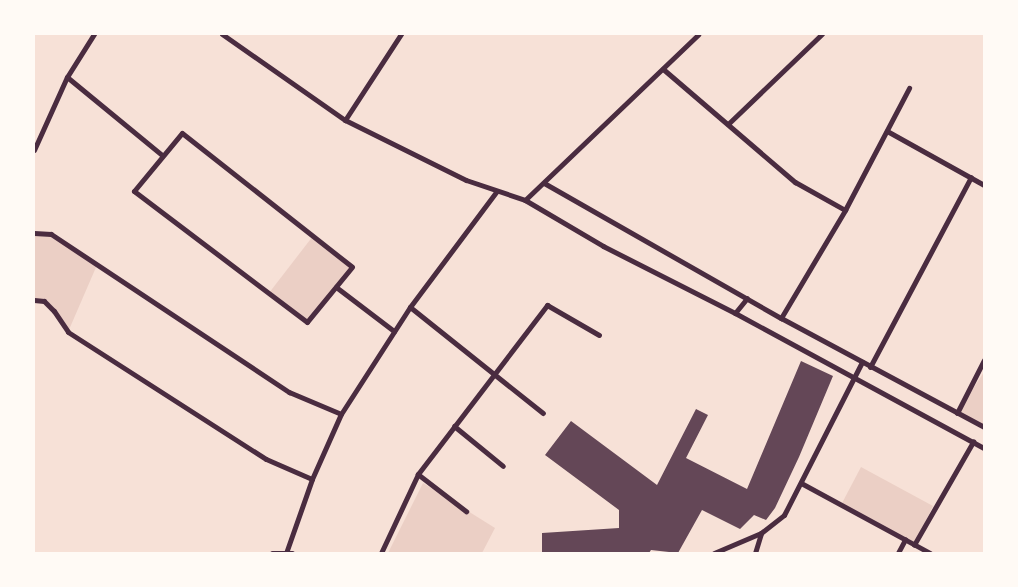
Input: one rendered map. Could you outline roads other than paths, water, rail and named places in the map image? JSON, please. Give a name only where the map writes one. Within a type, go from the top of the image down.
[{"type":"street","points":[[34,150],[67,77],[94,34]]},
{"type":"street","points":[[222,34],[345,120],[496,192],[526,200],[603,246],[735,313],[984,448]]},
{"type":"street","points":[[345,120],[401,34]]},
{"type":"street","points":[[526,200],[699,34]]},
{"type":"street","points":[[728,124],[822,34]]},
{"type":"street","points":[[663,69],[795,182],[845,210]]},
{"type":"street","points":[[67,77],[162,155]]},
{"type":"street","points":[[781,318],[845,210],[909,88]]},
{"type":"street","points":[[887,131],[984,185]]},
{"type":"street","points":[[182,133],[352,267],[307,322],[134,191],[162,155],[182,133]]},
{"type":"street","points":[[870,367],[971,177]]},
{"type":"street","points":[[544,183],[781,318],[984,427]]},
{"type":"street","points":[[286,553],[312,479],[341,414],[410,307],[496,192]]},
{"type":"street","points":[[34,233],[51,234],[289,392],[341,414]]},
{"type":"street","points":[[336,287],[394,331]]},
{"type":"street","points":[[735,313],[747,298]]},
{"type":"street","points":[[34,300],[44,301],[77,337],[266,459],[312,479]]},
{"type":"street","points":[[381,553],[418,474],[547,305],[599,335]]},
{"type":"street","points":[[410,307],[544,413]]},
{"type":"street","points":[[957,413],[984,360]]},
{"type":"street","points":[[714,553],[761,533],[784,514],[862,362]]},
{"type":"street","points":[[454,426],[503,466]]},
{"type":"street","points":[[914,545],[973,442]]},
{"type":"street","points":[[418,474],[466,511]]},
{"type":"street","points":[[801,484],[930,553]]},
{"type":"street","points":[[755,553],[761,533]]},
{"type":"street","points":[[898,553],[905,540]]},
{"type":"street","points":[[272,553],[292,553]]}]
